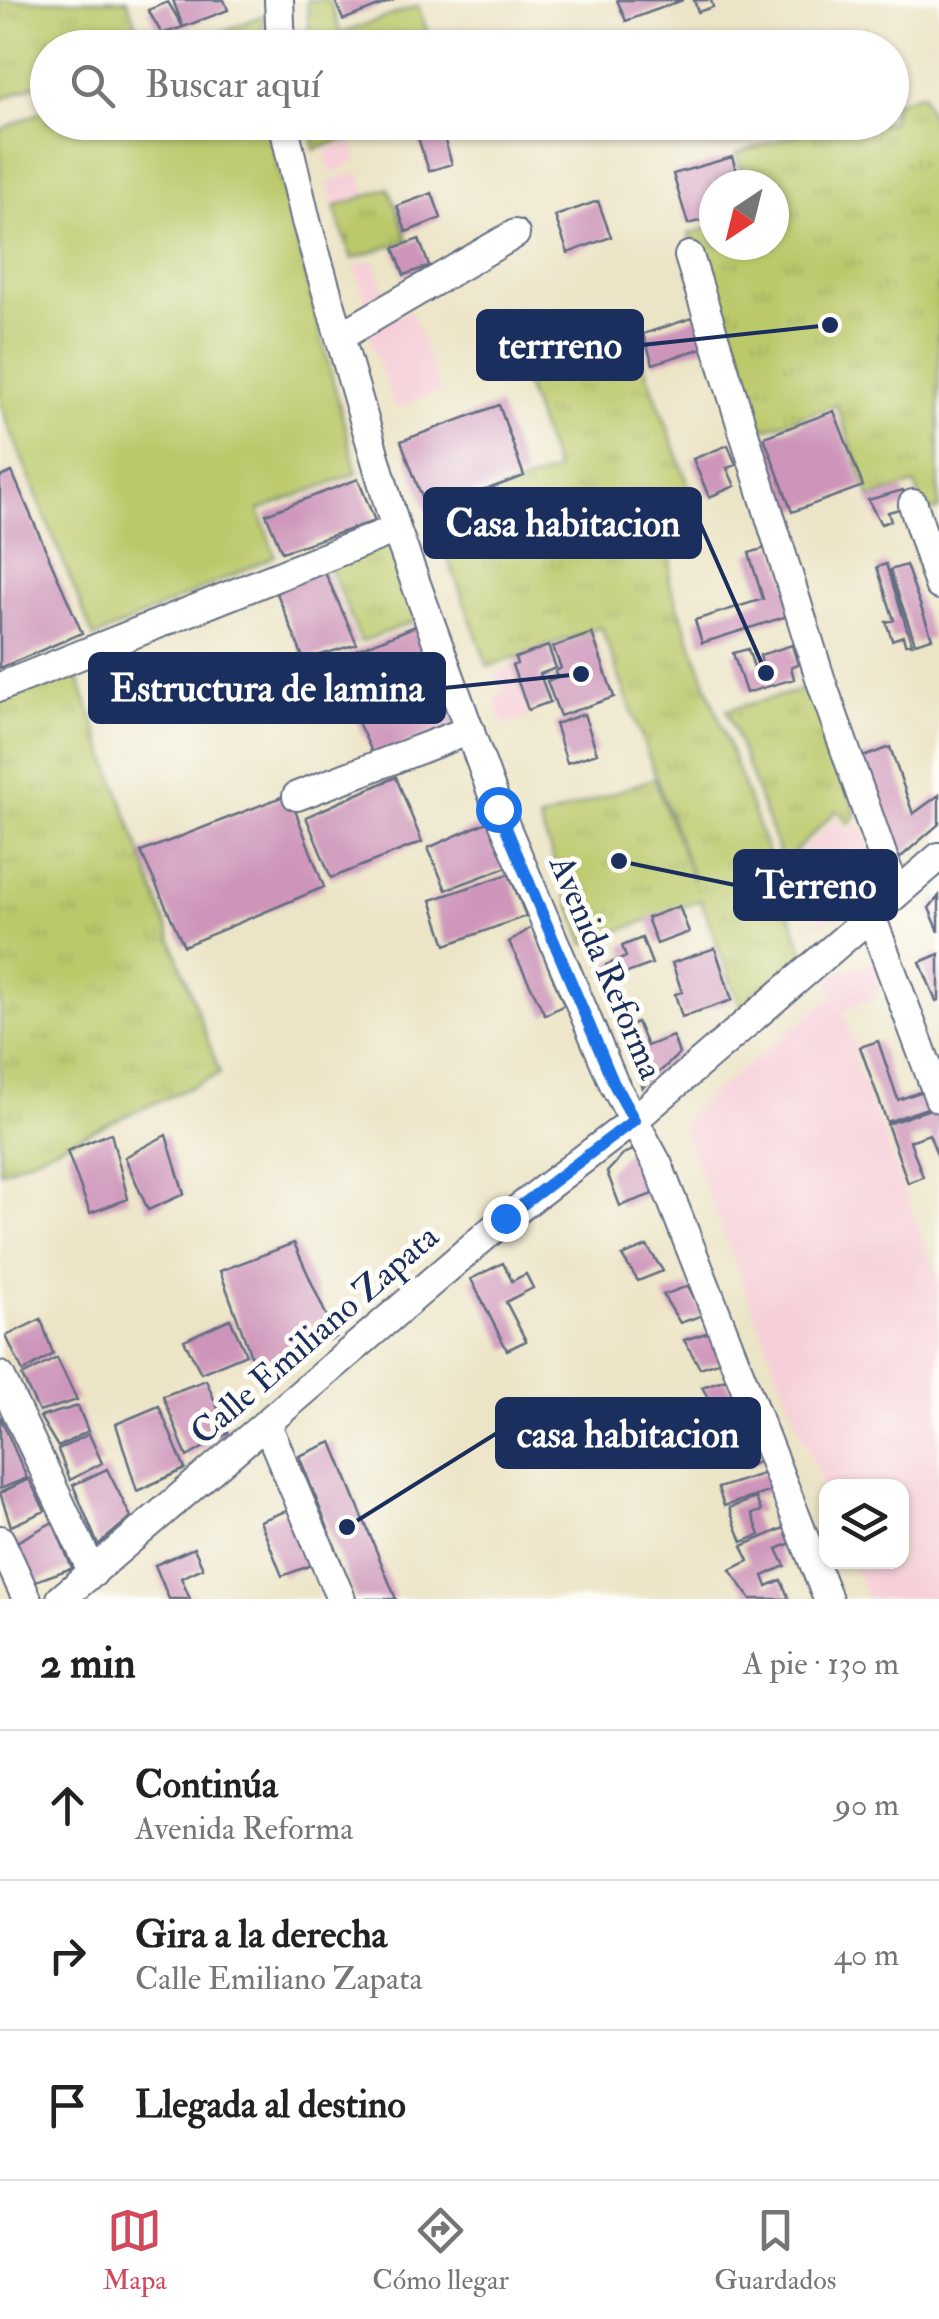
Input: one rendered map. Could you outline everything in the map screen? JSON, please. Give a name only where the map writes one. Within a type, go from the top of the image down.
[{"type":"street","points":[[279,0],[280,30]]},
{"type":"street","name":"Avenida Reforma","points":[[288,140],[396,529],[470,730],[591,1029],[658,1165],[828,1599]]},
{"type":"street","points":[[341,336],[515,234]]},
{"type":"street","points":[[690,256],[821,681],[896,894]]},
{"type":"street","points":[[913,504],[939,586]]},
{"type":"street","points":[[0,687],[396,529]]},
{"type":"street","points":[[297,796],[470,730]]},
{"type":"street","name":"Calle Emiliano Zapata","points":[[61,1599],[505,1218],[634,1120],[896,894],[937,864]]},
{"type":"street","points":[[872,916],[939,1098]]},
{"type":"street","points":[[0,1376],[93,1573]]},
{"type":"street","points":[[267,1425],[341,1599]]},
{"type":"street","points":[[0,1540],[27,1599]]},
{"type":"shaded area","points":[[352,141],[358,160],[332,173],[324,151]]},
{"type":"shaded area","points":[[359,172],[367,194],[335,205],[328,183]]},
{"type":"shaded area","points":[[374,260],[388,303],[368,309],[355,265]]},
{"type":"shaded area","points":[[411,311],[441,392],[395,408],[366,328]]},
{"type":"shaded area","points":[[512,667],[529,718],[504,726],[494,697],[503,693],[496,672]]},
{"type":"shaded area","points":[[838,818],[849,831],[860,822],[881,878],[823,924],[804,864],[807,859],[800,851]]},
{"type":"shaded area","points":[[876,960],[884,978],[875,982],[880,995],[842,1012],[856,1048],[855,1060],[939,1281],[939,1599],[867,1599],[855,1569],[909,1569],[909,1479],[820,1479],[684,1132],[686,1115],[835,994],[828,977]]},
{"type":"green space","points":[[0,0],[127,0],[139,30],[30,30],[30,87],[0,100]]},
{"type":"green space","points":[[307,0],[329,0],[340,30],[309,30]]},
{"type":"green space","points":[[418,6],[427,30],[350,30]]},
{"type":"green space","points":[[263,15],[263,30],[228,30]]},
{"type":"green space","points":[[922,93],[939,142],[939,509],[925,513],[915,484],[870,498],[837,405],[756,432],[689,234],[699,231],[699,260],[789,260],[789,170],[742,170],[736,154],[779,140],[909,140],[909,97]]},
{"type":"green space","points":[[30,117],[30,140],[270,140],[357,473],[259,510],[275,556],[94,638],[0,404],[0,130]]},
{"type":"green space","points":[[314,140],[343,140],[314,150]]},
{"type":"green space","points":[[389,188],[408,240],[352,259],[334,207]]},
{"type":"green space","points":[[631,328],[704,527],[674,537],[669,581],[806,958],[742,1011],[701,900],[585,944],[539,820],[654,778],[694,881],[601,627],[488,667],[432,515],[556,471],[519,368]]},
{"type":"green space","points":[[391,540],[417,620],[361,642],[328,564]]},
{"type":"green space","points":[[76,672],[220,1074],[0,1172],[0,702]]},
{"type":"green space","points":[[814,687],[857,814],[849,824],[837,810],[783,863],[727,710]]},
{"type":"building","points":[[173,0],[224,0],[228,10],[183,27]]},
{"type":"building","points":[[335,0],[394,0],[343,20]]},
{"type":"building","points":[[617,0],[683,0],[626,21]]},
{"type":"building","points":[[694,0],[711,0],[713,7],[698,12]]},
{"type":"building","points":[[168,2],[183,27],[160,30],[148,10]]},
{"type":"building","points":[[419,140],[445,140],[452,164],[429,171]]},
{"type":"building","points":[[732,157],[736,170],[699,170],[699,221],[688,224],[673,174]]},
{"type":"building","points":[[432,193],[441,218],[406,232],[397,206]]},
{"type":"building","points":[[598,201],[611,237],[568,253],[555,216]]},
{"type":"building","points":[[419,239],[429,266],[404,275],[394,248]]},
{"type":"building","points":[[704,314],[715,344],[653,364],[643,334]]},
{"type":"building","points":[[499,405],[524,476],[427,511],[401,441]]},
{"type":"building","points":[[834,411],[863,486],[792,512],[764,437]]},
{"type":"building","points":[[728,445],[736,465],[727,468],[735,486],[709,497],[693,459]]},
{"type":"building","points":[[12,472],[82,633],[0,668],[0,477]]},
{"type":"building","points":[[358,479],[375,521],[282,552],[266,514]]},
{"type":"building","points":[[903,490],[907,507],[888,512],[891,521],[881,524],[868,500]]},
{"type":"building","points":[[775,545],[797,613],[702,643],[695,620],[763,599],[749,553]]},
{"type":"building","points":[[886,564],[912,644],[905,644],[903,636],[892,640],[886,622],[894,620],[877,567]]},
{"type":"building","points":[[906,565],[932,638],[915,643],[890,570]]},
{"type":"building","points":[[322,566],[357,644],[304,660],[274,586]]},
{"type":"building","points":[[421,624],[460,724],[374,756],[329,661]]},
{"type":"building","points":[[592,633],[614,697],[560,716],[547,681],[557,677],[555,672],[561,668],[553,647]]},
{"type":"building","points":[[792,645],[798,665],[791,667],[794,679],[746,693],[733,653],[748,649],[754,667],[762,664],[760,655]]},
{"type":"building","points":[[548,646],[556,668],[540,674],[550,702],[528,710],[512,665],[517,664],[515,658]]},
{"type":"building","points":[[584,714],[597,753],[567,763],[555,724]]},
{"type":"building","points":[[890,747],[913,814],[939,795],[939,824],[894,863],[857,759]]},
{"type":"building","points":[[396,777],[422,842],[331,878],[306,817]]},
{"type":"building","points":[[289,794],[324,887],[184,946],[141,852]]},
{"type":"building","points":[[489,821],[507,867],[446,890],[428,848]]},
{"type":"building","points":[[509,874],[526,916],[446,945],[431,900]]},
{"type":"building","points":[[939,896],[939,932],[929,908]]},
{"type":"building","points":[[679,906],[689,932],[657,944],[647,918]]},
{"type":"building","points":[[532,927],[564,1005],[545,1015],[509,942]]},
{"type":"building","points":[[642,938],[652,964],[611,979],[606,965],[626,957],[622,946]]},
{"type":"building","points":[[715,948],[732,1000],[682,1017],[675,994],[682,992],[672,963]]},
{"type":"building","points":[[939,954],[939,1000],[936,1001],[920,962]]},
{"type":"building","points":[[637,1022],[647,1046],[673,1036],[679,1054],[642,1088],[620,1029]]},
{"type":"building","points":[[878,1041],[898,1100],[931,1088],[936,1105],[887,1122],[860,1047]]},
{"type":"building","points":[[939,1106],[939,1159],[929,1134],[910,1141],[923,1177],[908,1183],[887,1124]]},
{"type":"building","points":[[111,1133],[128,1199],[90,1213],[67,1151]]},
{"type":"building","points":[[166,1135],[184,1194],[148,1210],[125,1157]]},
{"type":"building","points":[[641,1147],[658,1192],[620,1206],[607,1172],[625,1153]]},
{"type":"building","points":[[294,1243],[336,1337],[255,1367],[220,1271]]},
{"type":"building","points":[[647,1246],[663,1271],[638,1281],[622,1256]]},
{"type":"building","points":[[503,1263],[512,1281],[526,1274],[533,1288],[506,1302],[526,1341],[507,1350],[471,1279]]},
{"type":"building","points":[[688,1286],[703,1315],[680,1323],[663,1295]]},
{"type":"building","points":[[41,1319],[53,1354],[23,1372],[6,1336]]},
{"type":"building","points":[[230,1319],[246,1354],[201,1373],[184,1340]]},
{"type":"building","points":[[709,1332],[724,1360],[700,1368],[684,1340]]},
{"type":"building","points":[[57,1358],[77,1400],[39,1412],[22,1376]]},
{"type":"building","points":[[726,1379],[741,1407],[718,1415],[702,1387]]},
{"type":"building","points":[[206,1380],[228,1433],[187,1457],[163,1396]]},
{"type":"building","points":[[78,1406],[88,1431],[58,1447],[40,1417]]},
{"type":"building","points":[[159,1406],[185,1469],[137,1491],[116,1424]]},
{"type":"building","points":[[0,1416],[27,1478],[0,1489]]},
{"type":"building","points":[[89,1434],[102,1463],[70,1480],[58,1450]]},
{"type":"building","points":[[332,1442],[396,1599],[356,1599],[299,1456]]},
{"type":"building","points":[[756,1443],[763,1460],[746,1467],[738,1449]]},
{"type":"building","points":[[107,1469],[131,1517],[98,1545],[73,1485]]},
{"type":"building","points":[[768,1472],[775,1490],[724,1506],[718,1488]]},
{"type":"building","points":[[29,1479],[45,1511],[11,1526],[0,1493]]},
{"type":"building","points":[[756,1498],[761,1511],[752,1514],[760,1535],[742,1542],[729,1508]]},
{"type":"building","points":[[299,1506],[320,1562],[282,1576],[260,1521]]},
{"type":"building","points":[[53,1522],[72,1568],[33,1582],[13,1544]]},
{"type":"building","points":[[784,1528],[791,1543],[777,1549],[785,1566],[763,1576],[767,1586],[781,1580],[789,1599],[751,1599],[730,1570],[749,1561],[742,1546]]},
{"type":"building","points":[[194,1548],[203,1568],[181,1578],[190,1599],[169,1599],[155,1565]]},
{"type":"place","name":"terrreno","points":[[830,325]]},
{"type":"place","name":"Casa habitacion","points":[[766,673]]},
{"type":"place","name":"Estructura de lamina","points":[[581,674]]},
{"type":"place","name":"Terreno","points":[[619,861]]},
{"type":"place","name":"casa habitacion","points":[[347,1527]]},
{"type":"route","points":[[498,809],[614,1084],[634,1120],[505,1218]]}]
